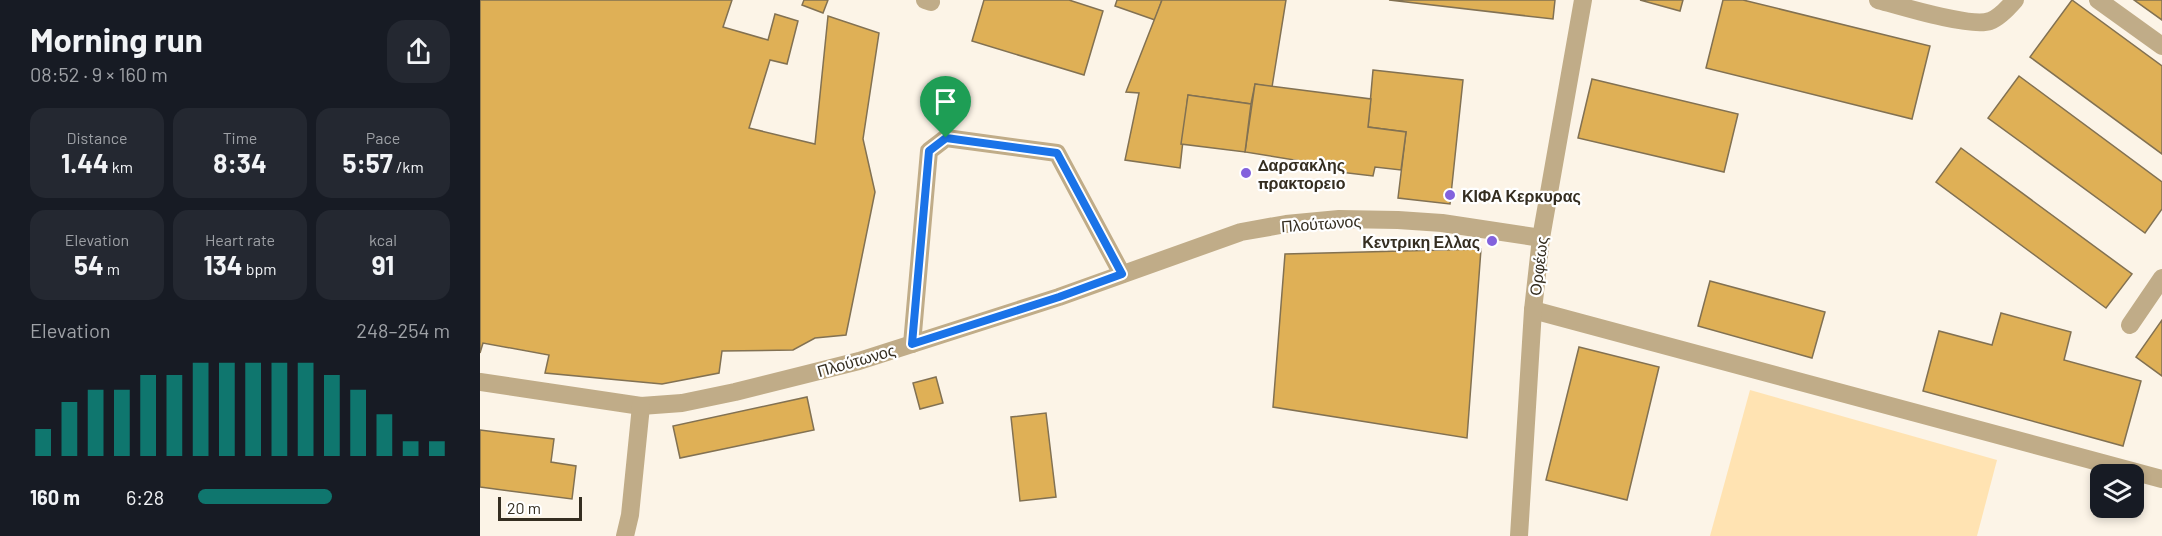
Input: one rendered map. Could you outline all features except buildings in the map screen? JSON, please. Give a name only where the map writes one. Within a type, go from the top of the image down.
[{"type":"street","name":"Ορφέως","points":[[1519,536],[1533,310],[1541,238],[1583,0]]},
{"type":"street","points":[[1878,0],[1962,21],[1989,21],[2009,8],[2015,0]]},
{"type":"street","points":[[2098,0],[2162,46]]},
{"type":"street","points":[[912,344],[929,151],[946,138],[1057,153],[1122,274]]},
{"type":"street","name":"Πλούτωνος","points":[[480,382],[641,406],[682,403],[859,361],[1059,297],[1241,232],[1286,224],[1339,219],[1442,224],[1541,238]]},
{"type":"street","points":[[2130,325],[2162,278]]},
{"type":"street","points":[[1533,310],[2162,479]]},
{"type":"street","points":[[625,536],[630,515],[641,406]]},
{"type":"shaded area","points":[[1750,390],[1997,460],[1977,536],[1710,536]]},
{"type":"place","name":"Δαρσακλης πρακτορειο","points":[[1246,173]]},
{"type":"place","name":"ΚΙΦΑ Κερκυρας","points":[[1450,195]]},
{"type":"place","name":"Κεντρικη Ελλας","points":[[1492,241]]},
{"type":"route","points":[[946,138],[1057,153],[1122,274],[1059,297],[912,344],[929,151],[946,138]]}]
